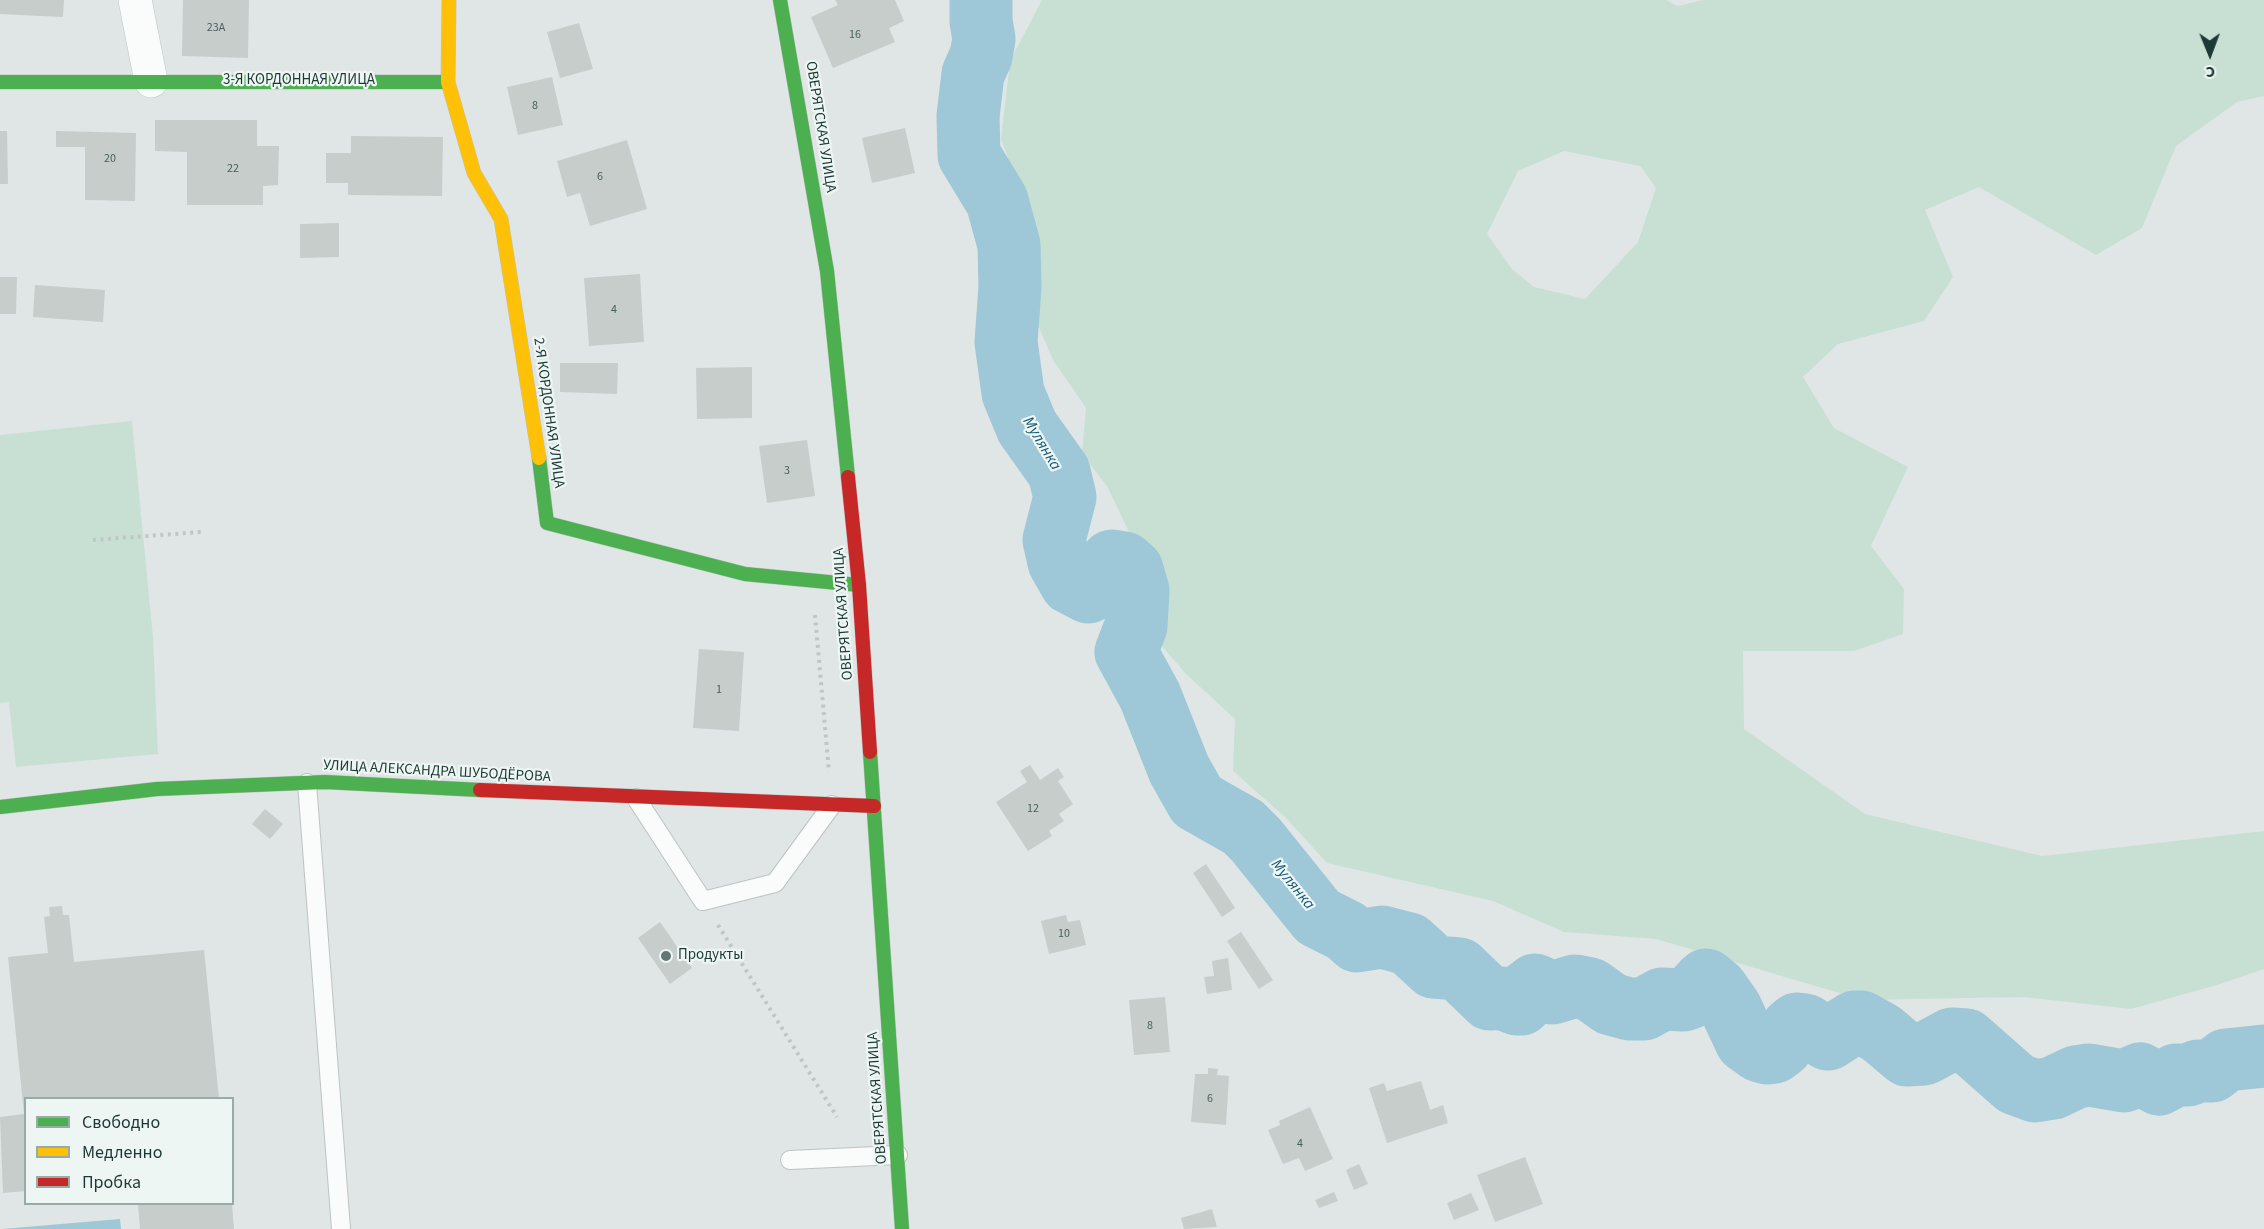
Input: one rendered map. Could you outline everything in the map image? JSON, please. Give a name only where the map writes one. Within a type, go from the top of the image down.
[{"type":"street","points":[[135,0],[151,81]]},
{"type":"street","name":"2-Я КОРДОННАЯ УЛИЦА","points":[[449,0],[448,82],[474,173],[501,219],[529,385],[547,523],[745,574],[859,585]]},
{"type":"street","name":"ОВЕРЯТСКАЯ УЛИЦА","points":[[780,0],[827,271],[859,585],[902,1229]]},
{"type":"street","name":"3-Я КОРДОННАЯ УЛИЦА","points":[[0,82],[448,82]]},
{"type":"street","name":"УЛИЦА АЛЕКСАНДРА ШУБОДЁРОВА","points":[[0,807],[157,789],[307,783],[371,783],[636,798],[874,806]]},
{"type":"lane","points":[[307,783],[341,1229]]},
{"type":"lane","points":[[636,798],[703,901],[775,883],[832,805]]},
{"type":"lane","points":[[790,1160],[898,1155]]},
{"type":"path","points":[[93,540],[201,532]]},
{"type":"path","points":[[812,581],[832,805]]},
{"type":"path","points":[[703,901],[837,1117]]},
{"type":"green space","points":[[1042,0],[1666,0],[1678,6],[1703,0],[2264,0],[2264,96],[2237,102],[2176,146],[2142,228],[2096,255],[1979,187],[1925,210],[1953,277],[1924,321],[1838,344],[1803,377],[1834,428],[1908,467],[1871,546],[1904,589],[1903,634],[1854,651],[1743,651],[1744,729],[1865,814],[2042,856],[2264,831],[2264,969],[2131,1009],[2023,997],[1863,1000],[1656,939],[1564,932],[1493,901],[1327,863],[1286,818],[1233,771],[1235,719],[1186,674],[1161,645],[1160,610],[1141,570],[1129,532],[1107,486],[1082,454],[1086,408],[1053,360],[1031,309],[1029,214],[1001,139],[1010,61]],"holes":[[[1564,151],[1640,166],[1656,188],[1638,242],[1585,299],[1534,287],[1512,269],[1487,234],[1518,171]]]},
{"type":"green space","points":[[132,421],[153,638],[158,754],[16,767],[9,702],[0,703],[0,435]]},
{"type":"water","points":[[120,1219],[121,1229],[2,1229]]},
{"type":"building","points":[[0,0],[64,0],[63,17],[0,14]]},
{"type":"building","points":[[183,0],[249,0],[248,58],[182,56]]},
{"type":"building","points":[[835,0],[895,0],[904,21],[889,28],[895,42],[833,68],[811,17],[838,5]]},
{"type":"building","points":[[579,23],[593,69],[560,78],[547,32]]},
{"type":"building","points":[[552,77],[563,125],[518,135],[507,87]]},
{"type":"building","points":[[155,120],[257,120],[257,146],[279,146],[278,185],[263,186],[263,205],[187,205],[187,152],[155,151]]},
{"type":"building","points":[[905,128],[915,173],[872,183],[862,138]]},
{"type":"building","points":[[0,131],[7,131],[8,184],[0,184]]},
{"type":"building","points":[[56,131],[136,133],[135,201],[85,200],[85,147],[56,147]]},
{"type":"building","points":[[351,136],[443,137],[442,196],[348,195],[348,183],[326,183],[326,153],[351,153]]},
{"type":"building","points":[[627,140],[647,209],[590,226],[580,193],[567,197],[557,161]]},
{"type":"building","points":[[339,223],[339,257],[300,258],[300,224]]},
{"type":"building","points":[[640,274],[644,342],[589,346],[584,278]]},
{"type":"building","points":[[0,277],[17,277],[16,314],[0,314]]},
{"type":"building","points":[[35,285],[105,290],[103,322],[33,317]]},
{"type":"building","points":[[560,363],[618,363],[617,394],[560,392]]},
{"type":"building","points":[[752,367],[752,418],[697,419],[696,368]]},
{"type":"building","points":[[807,440],[815,496],[767,503],[759,446]]},
{"type":"building","points":[[699,649],[744,652],[739,731],[693,728]]},
{"type":"building","points":[[1030,765],[1040,780],[1058,768],[1064,777],[1058,781],[1073,804],[1059,814],[1064,821],[1049,831],[1052,836],[1028,851],[996,802],[1027,782],[1020,771]]},
{"type":"building","points":[[265,809],[283,824],[270,839],[252,824]]},
{"type":"building","points":[[1206,864],[1235,908],[1222,917],[1193,873]]},
{"type":"building","points":[[62,906],[63,915],[69,915],[74,962],[204,950],[219,1097],[24,1097],[24,1114],[8,957],[48,953],[44,917],[50,916],[49,907]]},
{"type":"building","points":[[1066,915],[1068,922],[1080,920],[1086,945],[1049,954],[1041,921]]},
{"type":"building","points":[[660,922],[692,968],[670,984],[638,938]]},
{"type":"building","points":[[1241,932],[1273,980],[1259,989],[1227,941]]},
{"type":"building","points":[[1228,958],[1232,990],[1207,994],[1204,977],[1214,976],[1212,961]]},
{"type":"building","points":[[1165,997],[1170,1052],[1134,1055],[1129,1000]]},
{"type":"building","points":[[1208,1068],[1218,1069],[1217,1075],[1229,1076],[1226,1125],[1191,1122],[1195,1074],[1208,1074]]},
{"type":"building","points":[[1421,1081],[1430,1110],[1443,1105],[1448,1123],[1387,1143],[1369,1088],[1384,1083],[1387,1091]]},
{"type":"building","points":[[1310,1107],[1333,1159],[1305,1171],[1299,1158],[1283,1164],[1268,1130],[1280,1125],[1279,1121]]},
{"type":"building","points":[[24,1114],[24,1191],[3,1193],[0,1117]]},
{"type":"building","points":[[1525,1157],[1543,1204],[1495,1222],[1477,1175]]},
{"type":"building","points":[[1359,1164],[1368,1184],[1354,1190],[1346,1170]]},
{"type":"building","points":[[1334,1192],[1338,1201],[1319,1208],[1315,1200]]},
{"type":"building","points":[[1471,1193],[1479,1210],[1454,1220],[1447,1203]]},
{"type":"building","points":[[138,1205],[232,1205],[234,1229],[140,1229]]},
{"type":"building","points":[[1212,1209],[1217,1227],[1184,1229],[1181,1218]]},
{"type":"waterway","name":"Мулянка","points":[[981,0],[984,39],[981,56],[973,74],[968,116],[969,155],[997,201],[1009,245],[1010,287],[1006,342],[1013,393],[1027,427],[1059,472],[1065,497],[1054,540],[1059,562],[1071,583],[1088,592],[1096,587],[1112,561],[1124,563],[1132,570],[1138,591],[1136,626],[1126,652],[1150,696],[1179,769],[1197,801],[1243,827],[1318,917],[1346,931],[1357,941],[1382,937],[1409,944],[1434,967],[1459,969],[1490,999],[1502,998],[1517,1004],[1521,1004],[1526,992],[1535,985],[1552,993],[1575,986],[1590,989],[1611,1004],[1629,1009],[1644,1009],[1662,999],[1689,998],[1706,980],[1717,989],[1731,1009],[1746,1041],[1767,1053],[1774,1052],[1782,1046],[1792,1028],[1797,1024],[1805,1025],[1828,1039],[1855,1022],[1861,1022],[1881,1033],[1907,1055],[1924,1054],[1952,1039],[1966,1040],[2016,1084],[2035,1091],[2053,1088],[2076,1077],[2089,1075],[2124,1081],[2140,1074],[2159,1084],[2176,1075],[2212,1071],[2226,1060],[2264,1056]]},
{"type":"traffic: fast","points":[[780,0],[827,271],[848,477]]},
{"type":"traffic: fast","points":[[0,82],[448,82]]},
{"type":"traffic: fast","points":[[539,458],[547,523],[745,574],[859,585]]},
{"type":"traffic: fast","points":[[870,752],[902,1229]]},
{"type":"traffic: fast","points":[[0,807],[157,789],[325,782],[480,790]]},
{"type":"traffic: slow","points":[[449,0],[448,82],[474,173],[501,219],[539,458]]},
{"type":"traffic: jam","points":[[848,477],[859,585],[870,752]]},
{"type":"traffic: jam","points":[[480,790],[874,806]]},
{"type":"place","name":"Пpoдукты","points":[[666,956]]}]
